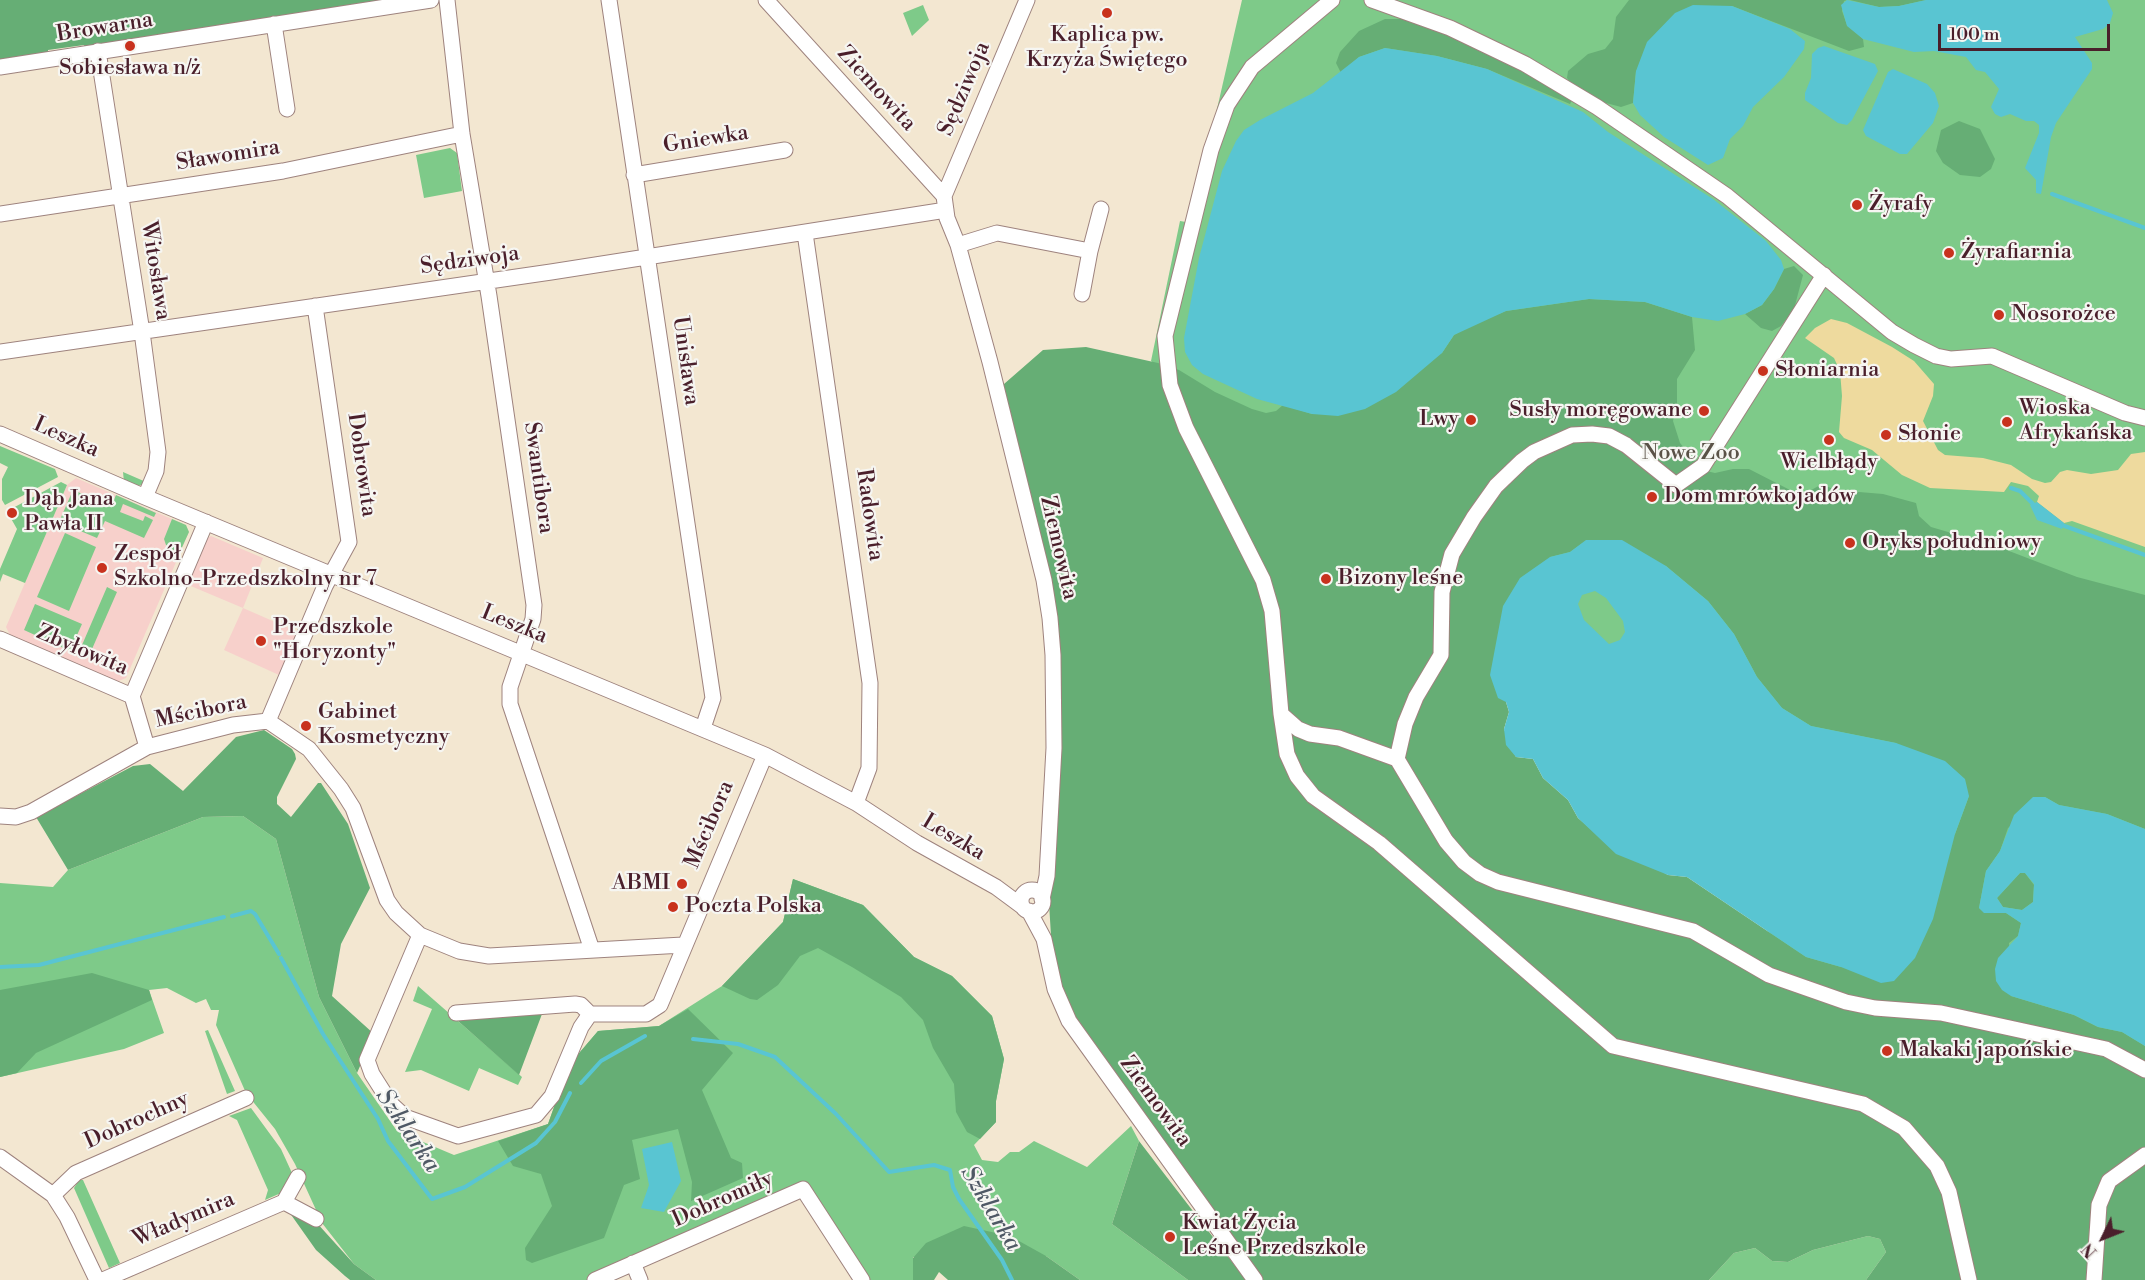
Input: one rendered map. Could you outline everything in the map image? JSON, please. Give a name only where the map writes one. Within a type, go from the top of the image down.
[{"type":"street","name":"Browarna","points":[[0,67],[430,0]]},
{"type":"street","name":"Swantibora","points":[[447,0],[462,134],[534,605],[533,619],[510,687],[510,704],[592,950]]},
{"type":"street","name":"Unisława","points":[[609,0],[713,698],[703,728]]},
{"type":"street","name":"Ziemowita","points":[[766,0],[945,203],[993,373],[1044,580],[1050,618],[1054,748],[1047,876],[1031,901],[1044,939],[1055,989],[1069,1021],[1255,1280]]},
{"type":"street","name":"Sędziwoja","points":[[0,352],[805,233],[945,203],[1027,0]]},
{"type":"street","points":[[1332,0],[1252,67],[1227,105],[1212,150],[1166,336],[1170,385],[1186,428],[1263,580],[1272,611],[1287,754],[1297,776],[1313,796],[1379,843],[1613,1046],[1863,1104],[1904,1128],[1937,1166],[1949,1192],[1969,1280]]},
{"type":"street","points":[[1372,0],[1450,28],[1525,64],[1597,107],[1727,196],[1892,332],[1936,356],[1951,359],[1992,356],[2125,413],[2145,418]]},
{"type":"street","points":[[274,24],[287,109]]},
{"type":"street","name":"Witosława","points":[[98,51],[142,332],[158,452],[156,471],[145,497]]},
{"type":"street","name":"Sławomira","points":[[0,214],[283,171],[462,134]]},
{"type":"street","name":"Gniewka","points":[[634,175],[785,150]]},
{"type":"street","points":[[1082,294],[1101,209]]},
{"type":"street","name":"Radowita","points":[[805,233],[870,683],[869,768],[856,803]]},
{"type":"street","points":[[958,245],[997,233],[1090,251]]},
{"type":"street","points":[[1397,759],[1416,697],[1441,655],[1442,591],[1452,554],[1496,486],[1534,452],[1572,435],[1592,434],[1609,436],[1626,445],[1676,485],[1703,466],[1824,275]]},
{"type":"street","name":"Dobrowita","points":[[268,721],[332,573],[349,542],[315,306]]},
{"type":"street","name":"Leszka","points":[[0,434],[145,497],[765,755],[856,803],[946,860],[996,887],[1031,901]]},
{"type":"street","points":[[132,696],[206,522]]},
{"type":"street","name":"Zbyłowita","points":[[0,639],[132,696],[147,747]]},
{"type":"street","points":[[1281,714],[1298,729],[1310,734],[1339,738],[1397,759],[1446,841],[1464,862],[1480,874],[1498,882],[1693,931],[1769,975],[1846,1002],[1875,1008],[1941,1013],[2106,1049],[2145,1070]]},
{"type":"street","name":"Mścibora","points":[[0,816],[16,817],[31,812],[147,747],[233,725],[268,721],[309,749],[341,789],[353,808],[387,900],[396,913],[420,935],[459,951],[489,956],[683,945]]},
{"type":"street","points":[[1287,754],[1297,741],[1310,734]]},
{"type":"street","name":"Mścibora","points":[[456,1013],[575,1004],[581,1005],[590,1014],[646,1014],[656,1010],[663,1000],[683,945],[765,755]]},
{"type":"street","points":[[420,935],[367,1060],[372,1074],[391,1104],[405,1117],[458,1136],[536,1115],[552,1096],[581,1027],[590,1014]]},
{"type":"street","name":"Dobrochny","points":[[53,1195],[76,1173],[246,1098]]},
{"type":"street","points":[[2094,1280],[2099,1205],[2109,1181],[2145,1155]]},
{"type":"street","points":[[0,1157],[53,1195],[67,1217],[97,1280]]},
{"type":"street","points":[[298,1177],[284,1202],[316,1219]]},
{"type":"street","name":"Dobromiły","points":[[595,1280],[803,1189],[862,1280]]},
{"type":"street","name":"Władymira","points":[[102,1280],[284,1202]]},
{"type":"street","points":[[633,1263],[640,1280]]},
{"type":"shaded area","name":"Zespół Szkolno-Przedszkolny nr 7","points":[[76,478],[186,525],[189,532],[126,678],[116,682],[11,637],[6,627],[67,485]]},
{"type":"shaded area","points":[[211,536],[263,558],[243,608],[186,584],[206,539]]},
{"type":"shaded area","name":"Przedszkole \"Horyzonty\"","points":[[243,608],[298,632],[279,675],[224,650]]},
{"type":"green space","points":[[0,0],[395,0],[85,48],[84,45],[48,50],[48,54],[0,61]]},
{"type":"green space","name":"Nowe Zoo","points":[[1242,0],[2145,0],[2145,1280],[1151,361],[1180,221],[1186,222],[1203,170]]},
{"type":"green space","points":[[1629,0],[1847,0],[1844,1],[1842,11],[1847,25],[1863,39],[1864,47],[1849,51],[1732,6],[1636,71],[1633,103],[1621,107],[1595,100],[1575,88],[1567,78],[1568,71],[1588,54],[1605,49],[1613,39],[1616,17]]},
{"type":"green space","points":[[1850,0],[1926,0],[1899,6],[1879,7]]},
{"type":"green space","points":[[923,5],[929,20],[912,36],[903,13]]},
{"type":"green space","points":[[1385,19],[1410,19],[1475,45],[1533,74],[1572,100],[1570,104],[1487,69],[1437,56],[1385,48],[1359,57],[1341,73],[1336,63],[1340,52],[1359,31]]},
{"type":"green space","points":[[1959,121],[1980,129],[1995,159],[1991,169],[1980,177],[1960,175],[1943,163],[1936,151],[1941,130]]},
{"type":"green space","points":[[450,148],[457,153],[462,191],[424,198],[416,155]]},
{"type":"green space","points":[[1794,266],[1803,275],[1794,309],[1781,326],[1772,331],[1761,328],[1745,314],[1762,305],[1774,289],[1784,269]]},
{"type":"green space","points":[[1589,299],[1645,302],[1692,317],[1695,350],[1677,379],[1677,403],[1673,421],[1680,443],[1702,470],[1715,473],[1733,469],[1749,469],[1790,490],[1806,493],[1822,484],[1835,490],[1883,494],[1916,503],[1919,516],[1931,527],[1996,546],[2077,577],[2145,595],[2145,829],[2107,814],[2059,805],[2045,797],[2008,828],[2000,851],[1986,871],[1979,908],[1984,912],[2006,913],[2021,923],[2018,936],[2009,943],[2011,996],[2074,1015],[2098,1027],[2122,1032],[2145,1046],[2145,1280],[1866,1280],[1886,1252],[1880,1239],[1868,1236],[1813,1250],[1788,1262],[1772,1261],[1755,1248],[1734,1253],[1709,1280],[1259,1280],[1064,1002],[1052,952],[1049,903],[1060,653],[1058,623],[1001,391],[1004,384],[1043,350],[1086,347],[1179,370],[1215,392],[1252,409],[1266,413],[1276,411],[1283,405],[1312,414],[1442,353],[1454,335],[1506,311]],"holes":[[[1587,540],[1666,566],[1708,601],[1734,634],[1757,677],[1782,708],[1811,726],[1896,743],[1969,796],[1955,834],[1841,967],[1806,957],[1687,877],[1668,875],[1597,834],[1578,818],[1568,800],[1543,778],[1533,759],[1516,757],[1504,729],[1509,712],[1506,702],[1550,557],[1570,552]]]},
{"type":"green space","points":[[0,446],[55,469],[58,477],[5,505],[2,500],[2,479],[8,467],[0,463]]},
{"type":"green space","points":[[123,472],[146,482],[137,487],[124,482]]},
{"type":"green space","points":[[61,482],[67,485],[25,583],[3,574],[0,582],[0,569],[17,529],[9,515],[11,509]]},
{"type":"green space","points":[[73,490],[111,506],[116,495],[156,513],[154,517],[123,504],[120,512],[143,521],[145,516],[153,520],[144,538],[105,521],[97,538],[59,522]]},
{"type":"green space","points":[[172,519],[186,525],[189,532],[179,554],[166,545],[164,539]]},
{"type":"green space","points":[[65,533],[96,547],[69,611],[37,597]]},
{"type":"green space","points":[[107,587],[117,592],[92,649],[82,645]]},
{"type":"green space","points":[[35,604],[82,624],[70,651],[24,630]]},
{"type":"green space","points":[[264,730],[292,749],[296,759],[277,797],[277,804],[291,817],[318,783],[321,783],[348,824],[370,888],[341,944],[332,996],[374,1034],[357,1073],[319,997],[276,839],[243,816],[203,817],[68,870],[36,817],[133,766],[150,764],[183,791],[236,737]]},
{"type":"green space","points":[[243,816],[276,839],[319,997],[357,1073],[397,1131],[454,1155],[548,1124],[569,1065],[598,1031],[659,1026],[722,986],[783,922],[793,879],[863,905],[914,957],[952,976],[992,1016],[1004,1059],[996,1101],[996,1122],[974,1145],[982,1160],[998,1162],[1010,1152],[1019,1152],[1034,1141],[1087,1167],[1131,1126],[1139,1141],[1112,1224],[1188,1280],[1080,1280],[1046,1256],[913,1257],[913,1280],[867,1280],[808,1188],[595,1280],[376,1280],[354,1264],[322,1223],[295,1164],[275,1129],[246,1093],[216,1025],[219,1010],[211,1010],[206,999],[196,1003],[167,988],[149,990],[164,1033],[124,1049],[0,1077],[0,883],[53,887],[68,870],[203,817]]},
{"type":"green space","points":[[2020,873],[2025,873],[2034,885],[2033,902],[2022,910],[2003,907],[1997,898]]},
{"type":"green space","points":[[793,879],[863,905],[914,957],[952,976],[992,1016],[1004,1059],[996,1101],[996,1122],[980,1139],[967,1132],[956,1112],[954,1084],[933,1048],[923,1020],[901,997],[852,967],[818,948],[800,956],[778,985],[757,1000],[722,986],[783,922]]},
{"type":"green space","points":[[92,973],[149,990],[152,1000],[36,1053],[17,1073],[0,1077],[0,990]]},
{"type":"green space","points":[[418,986],[522,1077],[518,1085],[479,1068],[469,1091],[421,1070],[405,1072],[432,1009],[413,1001]]},
{"type":"green space","points":[[688,1009],[733,1053],[702,1090],[731,1158],[742,1163],[743,1178],[691,1201],[692,1182],[678,1129],[632,1140],[640,1179],[624,1185],[604,1238],[532,1263],[526,1260],[525,1248],[552,1206],[541,1174],[513,1166],[498,1141],[548,1124],[569,1065],[598,1031],[659,1026]]},
{"type":"green space","points":[[449,1013],[542,1014],[519,1075]]},
{"type":"green space","points":[[208,1030],[235,1091],[227,1094],[205,1031]]},
{"type":"green space","points":[[251,1108],[281,1149],[292,1173],[290,1182],[281,1193],[265,1200],[268,1190],[237,1120],[229,1116]]},
{"type":"green space","name":"Kwiat Życia Leśne Przedszkole","points":[[1139,1141],[1246,1280],[1188,1280],[1112,1224]]},
{"type":"green space","points":[[79,1180],[83,1180],[120,1263],[109,1268],[74,1188]]},
{"type":"green space","points":[[287,1209],[316,1222],[354,1264],[376,1280],[350,1280],[316,1250]]},
{"type":"green space","points":[[964,1226],[1010,1236],[1046,1256],[1080,1280],[948,1280],[939,1272],[934,1280],[913,1280],[913,1258],[926,1243]]},
{"type":"green space","points":[[1868,1236],[1880,1239],[1886,1252],[1866,1280],[1709,1280],[1734,1253],[1755,1248],[1772,1261],[1788,1262],[1813,1250]]},
{"type":"sand","name":"Słonie","points":[[1831,319],[1847,323],[1892,347],[1914,361],[1934,384],[1933,396],[1923,421],[1938,450],[1945,455],[1983,458],[2011,465],[2032,479],[2045,483],[2051,482],[2060,472],[2067,470],[2091,474],[2118,470],[2131,454],[2145,452],[2145,547],[2072,521],[2064,523],[2037,502],[2039,496],[2028,486],[2011,482],[2004,492],[1930,488],[1902,475],[1872,450],[1844,438],[1839,432],[1842,396],[1840,371],[1834,358],[1805,338],[1815,328]]},
{"type":"water","points":[[1847,0],[1879,7],[1899,6],[1926,0],[2107,0],[2113,13],[2110,23],[2103,29],[2075,37],[2092,63],[2092,69],[2056,123],[2051,137],[2041,194],[2036,193],[2036,180],[2025,168],[2039,133],[2039,125],[2034,121],[2026,121],[2010,114],[2001,117],[1995,114],[1991,107],[1999,89],[1985,72],[1976,70],[1966,57],[1934,51],[1914,52],[1863,39],[1847,26],[1841,5]]},
{"type":"water","points":[[1693,5],[1732,6],[1790,29],[1805,41],[1804,49],[1784,77],[1753,107],[1743,126],[1730,139],[1723,158],[1708,165],[1664,137],[1640,115],[1633,103],[1636,71],[1647,42],[1675,13]]},
{"type":"water","points":[[1824,46],[1875,64],[1878,71],[1852,120],[1847,125],[1838,123],[1805,100],[1805,93],[1811,78],[1812,54]]},
{"type":"water","points":[[1385,48],[1437,56],[1487,69],[1583,112],[1608,132],[1713,199],[1766,241],[1781,260],[1784,269],[1774,289],[1762,305],[1745,314],[1718,321],[1692,317],[1645,302],[1589,299],[1506,311],[1454,335],[1442,353],[1396,392],[1365,409],[1338,416],[1312,414],[1257,399],[1203,374],[1192,365],[1185,352],[1184,338],[1199,258],[1222,171],[1236,141],[1244,130],[1313,93],[1359,57]]},
{"type":"water","points":[[1893,69],[1927,84],[1935,93],[1939,106],[1933,123],[1907,154],[1900,154],[1866,136],[1863,130],[1888,72]]},
{"type":"water","points":[[2037,502],[2064,523],[2062,529],[2037,520],[2030,505]]},
{"type":"water","points":[[1586,540],[1622,540],[1666,566],[1708,601],[1734,634],[1757,677],[1782,708],[1811,726],[1896,743],[1945,761],[1965,779],[1969,796],[1955,834],[1933,919],[1915,958],[1894,981],[1881,983],[1841,967],[1806,957],[1687,877],[1668,875],[1616,854],[1578,818],[1568,800],[1543,778],[1533,759],[1516,757],[1506,745],[1504,729],[1509,712],[1506,702],[1498,698],[1490,675],[1503,606],[1520,578],[1550,557],[1570,552]],"holes":[[[1595,591],[1606,598],[1623,621],[1625,632],[1620,640],[1609,644],[1584,620],[1578,604],[1582,595]]]},
{"type":"water","points":[[2033,797],[2045,797],[2059,805],[2107,814],[2145,829],[2145,1046],[2122,1032],[2098,1027],[2074,1015],[2011,996],[2002,990],[1996,981],[1995,969],[1998,958],[2018,936],[2021,923],[2006,913],[1984,913],[1979,908],[1986,871],[2000,851],[2014,815]],"holes":[[[2020,873],[2025,873],[2034,884],[2033,902],[2022,910],[2003,907],[1997,898]]]},
{"type":"water","points":[[672,1142],[681,1181],[664,1212],[641,1208],[649,1185],[642,1149]]},
{"type":"waterway","points":[[2052,194],[2145,228]]},
{"type":"waterway","points":[[2011,488],[2020,491],[2036,507]]},
{"type":"waterway","points":[[2059,524],[2145,555]]},
{"type":"waterway","name":"Szklarka","points":[[232,916],[251,911],[255,914],[279,954]]},
{"type":"waterway","name":"Szklarka","points":[[0,967],[39,965],[224,917]]},
{"type":"waterway","name":"Szklarka","points":[[281,958],[323,1034],[378,1119],[388,1141],[432,1199],[465,1187],[536,1143],[555,1122],[570,1093]]},
{"type":"waterway","name":"Szklarka","points":[[581,1083],[601,1061],[645,1036]]},
{"type":"waterway","name":"Szklarka","points":[[693,1039],[738,1044],[775,1057],[836,1114],[889,1172],[934,1165],[950,1170],[953,1187],[959,1199],[1002,1260],[1012,1280]]},
{"type":"place","name":"Kaplica pw. Krzyża Świętego","points":[[1107,13]]},
{"type":"place","name":"Sobiesława n/ż","points":[[130,46]]},
{"type":"place","name":"Żyrafy","points":[[1857,205]]},
{"type":"place","name":"Żyrafiarnia","points":[[1949,253]]},
{"type":"place","name":"Nosorożce","points":[[1999,315]]},
{"type":"place","name":"Słoniarnia","points":[[1763,371]]},
{"type":"place","name":"Susły moręgowane","points":[[1704,411]]},
{"type":"place","name":"Lwy","points":[[1471,420]]},
{"type":"place","name":"Wioska Afrykańska","points":[[2007,422]]},
{"type":"place","name":"Słonie","points":[[1886,435]]},
{"type":"place","name":"Wielbłądy","points":[[1829,440]]},
{"type":"place","name":"Dom mrówkojadów","points":[[1652,497]]},
{"type":"place","name":"Dąb Jana Pawła II","points":[[12,513]]},
{"type":"place","name":"Oryks południowy","points":[[1850,543]]},
{"type":"place","name":"Zespół Szkolno-Przedszkolny nr 7","points":[[102,568]]},
{"type":"place","name":"Bizony leśne","points":[[1326,579]]},
{"type":"place","name":"Przedszkole \"Horyzonty\"","points":[[261,641]]},
{"type":"place","name":"Gabinet Kosmetyczny","points":[[306,726]]},
{"type":"place","name":"ABMI","points":[[682,884]]},
{"type":"place","name":"Poczta Polska","points":[[673,907]]},
{"type":"place","name":"Makaki japońskie","points":[[1887,1051]]},
{"type":"place","name":"Kwiat Życia Leśne Przedszkole","points":[[1170,1237]]}]
